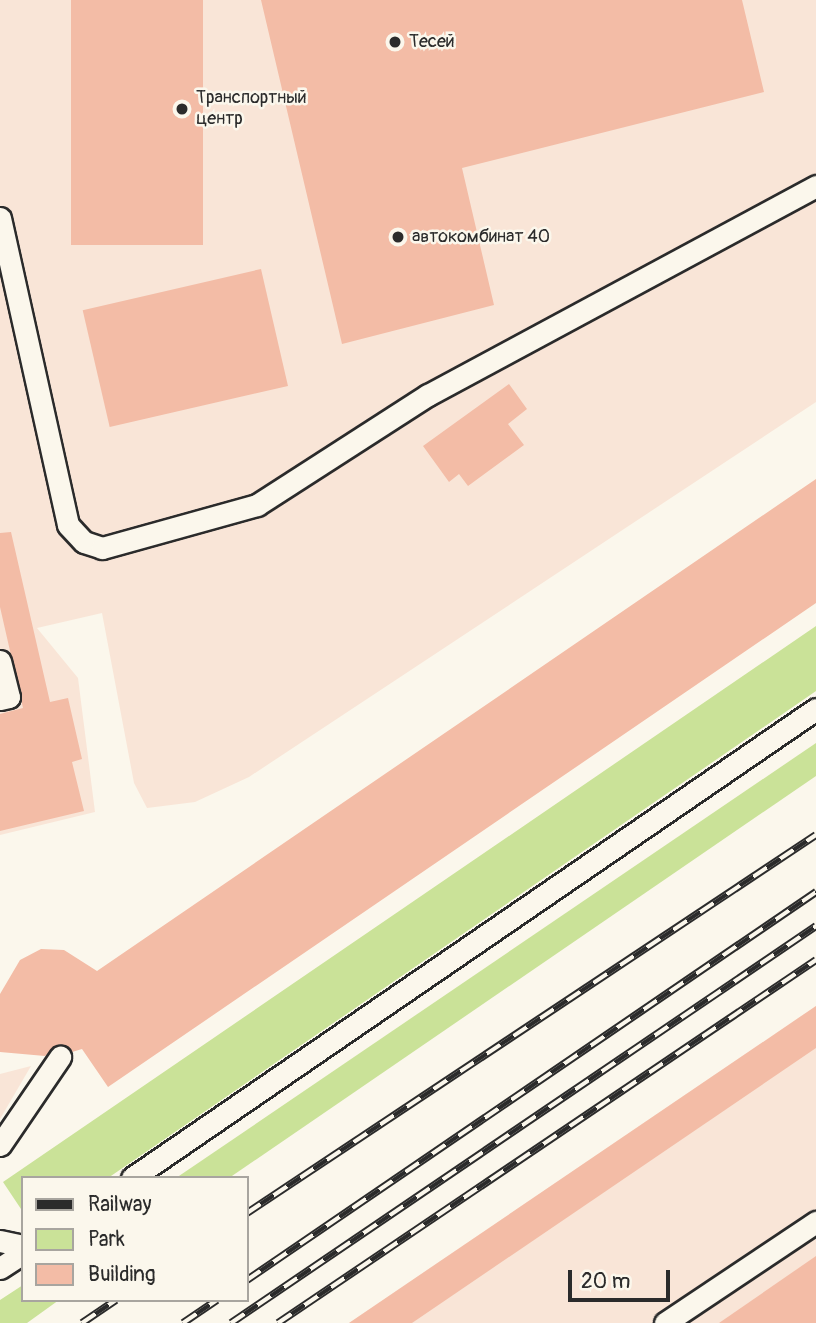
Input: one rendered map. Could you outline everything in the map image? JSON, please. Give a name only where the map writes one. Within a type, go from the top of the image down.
[{"type":"lane","points":[[0,218],[68,525],[84,542],[102,548],[257,505],[428,395],[816,186]]},
{"type":"lane","points":[[0,661],[9,697],[0,699]]},
{"type":"lane","points":[[135,1176],[816,709]]},
{"type":"lane","points":[[0,1145],[60,1057]]},
{"type":"lane","points":[[664,1323],[816,1222]]},
{"type":"lane","points":[[0,1241],[21,1246]]},
{"type":"lane","points":[[0,1268],[21,1253]]},
{"type":"shaded area","points":[[0,0],[816,0],[816,402],[249,777],[195,802],[147,808],[134,783],[102,613],[37,628],[78,678],[95,812],[0,835]]},
{"type":"shaded area","points":[[816,1006],[816,1323],[349,1323]]},
{"type":"shaded area","points":[[31,1066],[0,1119],[0,1074]]},
{"type":"green space","points":[[816,626],[816,691],[111,1176],[21,1176],[21,1209],[3,1182]]},
{"type":"green space","points":[[816,743],[816,776],[232,1176],[179,1176]]},
{"type":"green space","points":[[21,1286],[21,1302],[56,1302],[27,1323],[0,1323],[0,1300]]},
{"type":"building","points":[[71,0],[203,0],[203,245],[71,245]]},
{"type":"building","name":"автокомбинат 40","points":[[261,0],[742,0],[764,92],[462,168],[494,305],[342,344]]},
{"type":"building","points":[[261,269],[288,386],[110,427],[83,310]]},
{"type":"building","points":[[509,384],[527,409],[508,424],[524,445],[468,486],[459,474],[449,482],[423,446]]},
{"type":"building","points":[[816,479],[816,603],[108,1087],[82,1049],[72,1052],[60,1044],[45,1056],[0,1052],[0,994],[20,960],[41,949],[64,950],[97,971]]},
{"type":"building","points":[[11,532],[50,702],[68,698],[82,759],[72,762],[84,811],[0,831],[0,714],[23,708],[0,607],[0,533]]},
{"type":"building","points":[[816,1006],[816,1048],[412,1323],[349,1323]]},
{"type":"building","points":[[816,1256],[816,1323],[719,1323]]},
{"type":"railway","points":[[248,1212],[816,835]]},
{"type":"railway","points":[[248,1279],[816,892]]},
{"type":"railway","points":[[231,1323],[816,926]]},
{"type":"railway","points":[[278,1323],[816,960]]},
{"type":"railway","points":[[82,1323],[113,1302]]},
{"type":"railway","points":[[183,1323],[214,1302]]},
{"type":"place","name":"Тесей","points":[[395,42]]},
{"type":"place","name":"Транспортный центр","points":[[182,109]]},
{"type":"place","name":"автокомбинат 40","points":[[398,237]]}]
